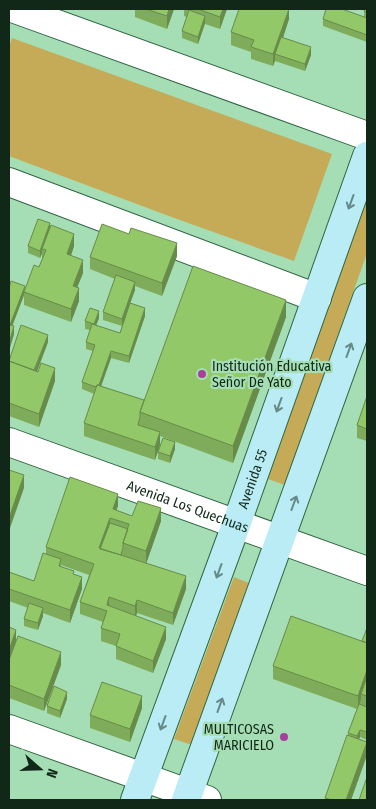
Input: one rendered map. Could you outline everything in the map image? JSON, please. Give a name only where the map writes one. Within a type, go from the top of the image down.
[{"type":"street","points":[[15,9],[367,136]]},
{"type":"street","name":"Avenida 55","points":[[139,789],[236,525],[367,156]]},
{"type":"street","points":[[9,182],[317,298]]},
{"type":"street","points":[[9,729],[139,789],[194,798],[281,540],[367,298]]},
{"type":"street","name":"Avenida Los Quechuas","points":[[9,442],[367,571]]},
{"type":"shaded area","points":[[12,38],[332,154],[294,261],[9,156],[9,47]]},
{"type":"shaded area","points":[[367,198],[367,253],[285,485],[268,479]]},
{"type":"shaded area","points":[[234,577],[251,584],[192,745],[174,739]]},
{"type":"building","points":[[146,9],[169,9],[167,16]]},
{"type":"building","points":[[198,9],[223,9],[220,17]]},
{"type":"building","points":[[239,9],[289,9],[273,54],[251,47],[254,40],[231,32]]},
{"type":"building","points":[[326,9],[342,9],[367,18],[367,35],[323,19]]},
{"type":"building","points":[[189,10],[205,16],[198,37],[182,31]]},
{"type":"building","points":[[281,37],[311,47],[305,64],[275,54]]},
{"type":"building","points":[[38,219],[50,223],[40,251],[28,246]]},
{"type":"building","points":[[102,224],[129,234],[131,228],[177,243],[162,283],[90,257]]},
{"type":"building","points":[[51,225],[74,234],[67,254],[83,260],[73,286],[79,288],[71,309],[24,292],[34,265],[39,267],[46,250],[42,249]]},
{"type":"building","points":[[193,266],[286,300],[233,446],[140,412]]},
{"type":"building","points":[[116,275],[135,282],[122,319],[103,312]]},
{"type":"building","points":[[11,281],[25,286],[10,325],[14,326],[9,343],[9,288]]},
{"type":"building","points":[[130,303],[145,308],[129,356],[111,351],[99,385],[96,387],[82,382],[95,345],[86,342],[92,324],[120,333]]},
{"type":"building","points":[[90,308],[99,311],[94,324],[85,321]]},
{"type":"building","points":[[21,325],[48,335],[34,370],[9,361]]},
{"type":"building","points":[[9,361],[38,372],[41,363],[55,368],[39,414],[9,403]]},
{"type":"building","points":[[97,385],[144,400],[138,425],[160,432],[155,447],[84,423]]},
{"type":"building","points":[[367,396],[367,429],[357,425]]},
{"type":"building","points":[[163,438],[175,442],[170,456],[158,452]]},
{"type":"building","points":[[9,470],[24,475],[9,518]]},
{"type":"building","points":[[70,477],[118,494],[113,509],[132,516],[138,501],[161,508],[146,551],[123,543],[129,524],[110,518],[99,548],[186,576],[173,613],[137,600],[135,606],[109,597],[107,605],[166,627],[153,661],[116,646],[120,634],[101,628],[107,611],[80,602],[94,564],[46,547]]},
{"type":"building","points":[[110,523],[128,529],[121,555],[100,549]]},
{"type":"building","points":[[43,553],[61,559],[59,566],[74,571],[73,574],[82,577],[70,610],[9,589],[9,572],[34,581]]},
{"type":"building","points":[[29,603],[43,608],[38,623],[24,619]]},
{"type":"building","points":[[291,616],[367,643],[367,670],[358,696],[273,666]]},
{"type":"building","points":[[9,627],[16,630],[9,650]]},
{"type":"building","points":[[367,628],[367,643],[362,641]]},
{"type":"building","points":[[18,636],[61,652],[44,699],[9,685],[9,660]]},
{"type":"building","points":[[367,677],[367,696],[361,694]]},
{"type":"building","points":[[102,682],[142,696],[130,729],[90,715]]},
{"type":"building","points":[[54,686],[67,692],[60,711],[47,706]]},
{"type":"building","points":[[359,704],[367,707],[367,732],[360,730],[357,736],[348,733]]},
{"type":"building","points":[[347,735],[367,742],[346,800],[325,798]]},
{"type":"building","points":[[367,777],[367,800],[359,800]]},
{"type":"place","name":"Institución Educativa Señor De Yato","points":[[202,374]]},
{"type":"place","name":"MULTICOSAS MARICIELO","points":[[284,737]]}]
